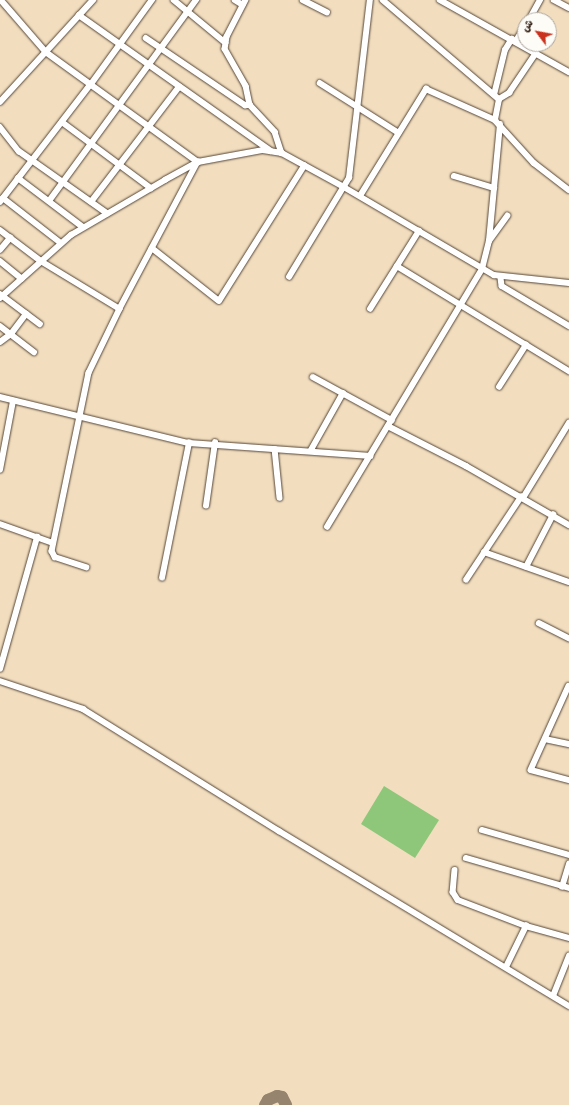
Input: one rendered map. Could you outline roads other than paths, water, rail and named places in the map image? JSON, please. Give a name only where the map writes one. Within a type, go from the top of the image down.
[{"type":"street","points":[[1,0],[46,52],[198,162]]},
{"type":"street","points":[[0,102],[93,0]]},
{"type":"street","points":[[61,243],[1,200],[92,84],[119,44],[152,0]]},
{"type":"street","points":[[174,0],[226,43]]},
{"type":"street","points":[[49,201],[62,181],[120,105],[196,0]]},
{"type":"street","points":[[235,0],[245,3],[226,43],[227,55],[246,86],[250,105],[275,132],[282,154]]},
{"type":"street","points":[[303,0],[327,12]]},
{"type":"street","points":[[290,277],[349,178],[370,0]]},
{"type":"street","points":[[384,0],[499,99]]},
{"type":"street","points":[[440,0],[569,72]]},
{"type":"street","points":[[533,12],[540,0]]},
{"type":"street","points":[[554,0],[569,8]]},
{"type":"street","points":[[79,15],[271,151],[282,154],[344,187],[482,269],[501,278],[569,283]]},
{"type":"street","points":[[494,95],[505,50],[517,36]]},
{"type":"street","points":[[146,38],[245,105],[250,105]]},
{"type":"street","points":[[495,120],[499,99],[509,93],[536,53]]},
{"type":"street","points":[[320,83],[399,133]]},
{"type":"street","points":[[91,202],[179,87]]},
{"type":"street","points":[[360,196],[426,89],[495,120],[534,163],[569,190]]},
{"type":"street","points":[[62,122],[151,188]]},
{"type":"street","points":[[327,527],[482,269],[489,241],[500,125]]},
{"type":"street","points":[[0,128],[18,152],[107,213]]},
{"type":"street","points":[[40,324],[1,296],[61,243],[83,227],[198,162],[271,151]]},
{"type":"street","points":[[86,567],[55,557],[52,551],[79,415],[89,373],[120,308],[198,162]]},
{"type":"street","points":[[152,248],[219,301],[304,166]]},
{"type":"street","points":[[454,176],[494,188]]},
{"type":"street","points":[[18,178],[83,227]]},
{"type":"street","points":[[489,241],[507,216]]},
{"type":"street","points":[[0,230],[41,261],[120,308]]},
{"type":"street","points":[[370,309],[419,231]]},
{"type":"street","points":[[0,250],[10,238]]},
{"type":"street","points":[[0,261],[22,279]]},
{"type":"street","points":[[397,266],[569,371]]},
{"type":"street","points":[[501,278],[502,286],[569,326]]},
{"type":"street","points":[[0,342],[11,334],[26,314]]},
{"type":"street","points":[[0,326],[34,352]]},
{"type":"street","points":[[499,387],[526,345]]},
{"type":"street","points":[[313,377],[392,420]]},
{"type":"street","points":[[311,450],[343,393]]},
{"type":"street","points":[[0,397],[189,443],[215,443],[370,456]]},
{"type":"street","points":[[0,470],[13,401]]},
{"type":"street","points":[[466,580],[522,498],[569,423]]},
{"type":"street","points":[[388,426],[569,525]]},
{"type":"street","points":[[162,578],[189,443]]},
{"type":"street","points":[[206,506],[215,443]]},
{"type":"street","points":[[275,449],[280,498]]},
{"type":"street","points":[[526,566],[553,516]]},
{"type":"street","points":[[0,524],[54,542]]},
{"type":"street","points":[[0,669],[37,537]]},
{"type":"street","points":[[484,552],[569,582]]},
{"type":"street","points":[[539,623],[569,638]]},
{"type":"street","points":[[0,681],[84,708],[279,831],[443,928],[569,1006]]},
{"type":"street","points":[[569,686],[568,693],[531,770],[569,780]]},
{"type":"street","points":[[545,739],[569,744]]},
{"type":"street","points":[[482,830],[569,855]]},
{"type":"street","points":[[466,858],[569,888]]},
{"type":"street","points":[[562,887],[569,864]]},
{"type":"street","points":[[455,870],[453,892],[456,898],[526,926],[569,938]]},
{"type":"street","points":[[506,967],[526,926]]},
{"type":"street","points":[[553,996],[569,956]]}]
